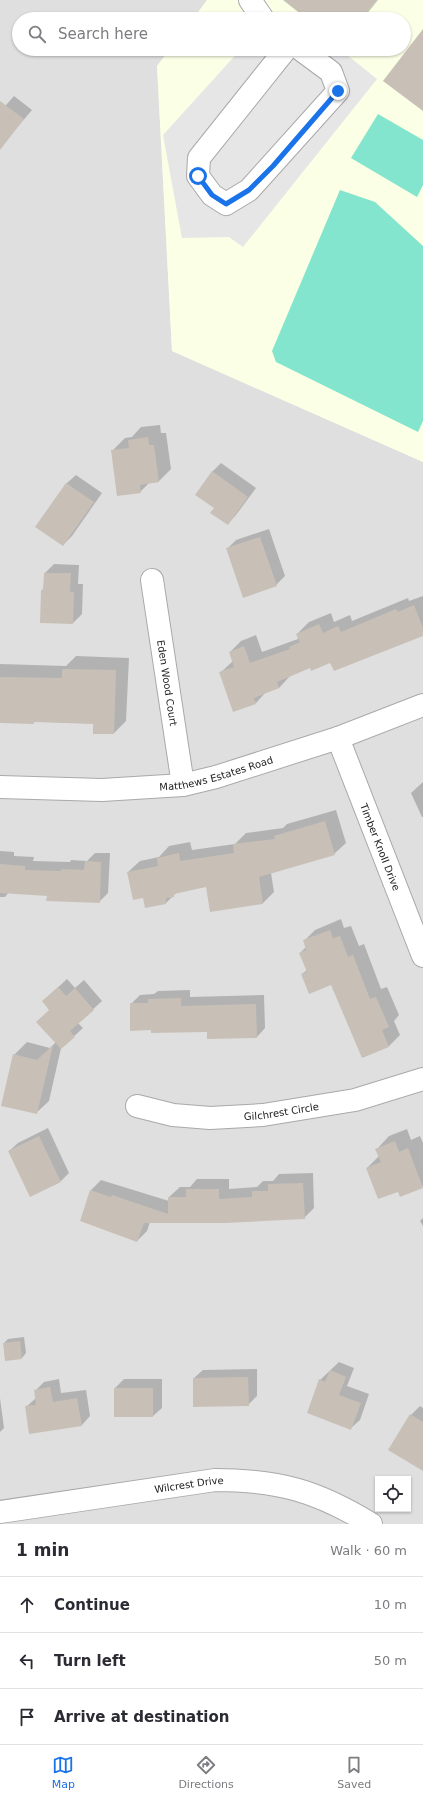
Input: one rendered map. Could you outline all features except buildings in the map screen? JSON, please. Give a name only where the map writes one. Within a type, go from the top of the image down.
[{"type":"street","points":[[250,0],[258,12]]},
{"type":"street","points":[[280,56],[199,158],[198,176],[212,195],[226,204],[249,190],[273,166],[338,91],[331,72],[309,56]]},
{"type":"street","name":"Eden Wood Court","points":[[152,580],[183,785]]},
{"type":"street","name":"Matthews Estates Road","points":[[0,787],[102,790],[183,785],[216,777],[338,738],[423,705]]},
{"type":"street","name":"Timber Knoll Drive","points":[[338,738],[423,956]]},
{"type":"street","name":"Gilchrest Circle","points":[[137,1106],[173,1115],[210,1118],[263,1115],[355,1100],[423,1079]]},
{"type":"street","name":"Wilcrest Drive","points":[[0,1512],[215,1480],[241,1480],[293,1487],[328,1500],[371,1524]]},
{"type":"shaded area","points":[[0,0],[207,0],[198,12],[12,12],[12,56],[165,56],[157,66],[172,351],[423,462],[423,1524],[0,1524]]},
{"type":"shaded area","points":[[207,0],[423,0],[423,462],[172,351],[157,66],[165,56],[411,56],[411,12],[198,12]]},
{"type":"shaded area","points":[[235,56],[348,56],[377,79],[243,247],[229,237],[182,238],[163,135]]},
{"type":"green space","points":[[378,114],[423,140],[423,185],[417,197],[351,158]]},
{"type":"green space","points":[[340,190],[375,202],[423,246],[423,421],[418,432],[276,362],[272,351]]},
{"type":"route","points":[[198,176],[212,195],[226,204],[249,190],[273,166],[338,91]]}]
